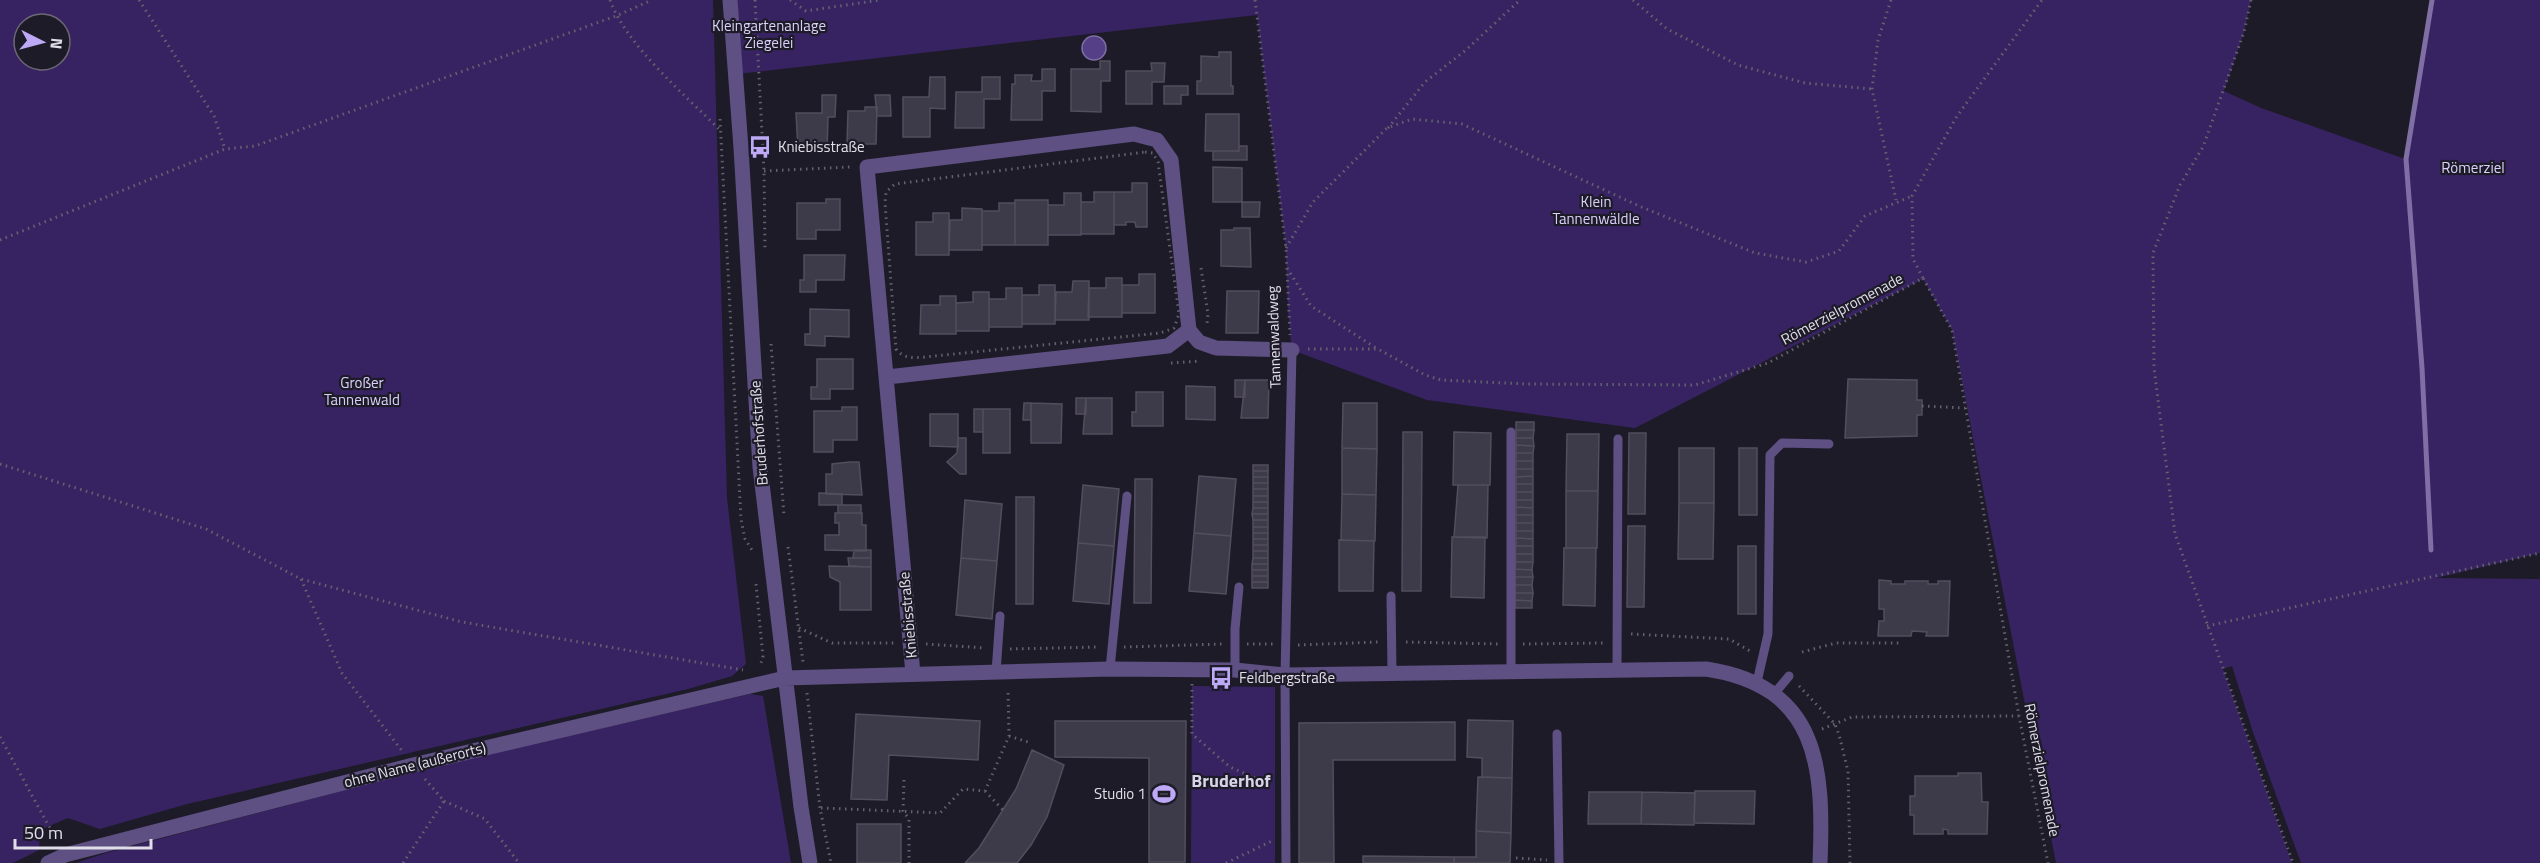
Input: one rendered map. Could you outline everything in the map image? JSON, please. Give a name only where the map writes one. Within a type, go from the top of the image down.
[{"type":"street","name":"Bruderhofstraße","points":[[730,0],[760,467],[784,678],[810,863]]},
{"type":"street","points":[[867,167],[1134,134],[1157,140],[1171,160],[1194,336]]},
{"type":"street","name":"Kniebisstraße","points":[[867,167],[887,377],[918,642],[914,674]]},
{"type":"street","points":[[887,377],[1168,346],[1194,336],[1216,348],[1292,350]]},
{"type":"street","points":[[784,678],[1110,669],[1235,670],[1286,675],[1617,669],[1706,669],[1732,673],[1757,682],[1774,694],[1792,710],[1807,734],[1816,761],[1819,784],[1820,863]]},
{"type":"street","name":"ohne Name (außerorts)","points":[[48,863],[65,855],[413,765],[784,678]]},
{"type":"lane","name":"Tannenwaldweg","points":[[1286,863],[1286,645],[1292,350]]},
{"type":"lane","points":[[1511,432],[1511,670]]},
{"type":"lane","points":[[1617,669],[1618,439]]},
{"type":"lane","points":[[1757,682],[1768,634],[1770,455],[1782,443],[1829,444]]},
{"type":"lane","points":[[1110,669],[1127,496]]},
{"type":"lane","points":[[1235,670],[1239,587]]},
{"type":"lane","points":[[1391,596],[1392,673]]},
{"type":"lane","points":[[1000,616],[998,649],[1002,672]]},
{"type":"lane","points":[[1774,694],[1788,676]]},
{"type":"lane","points":[[1557,734],[1559,862]]},
{"type":"path","points":[[139,0],[214,116],[225,149]]},
{"type":"path","points":[[610,0],[616,16],[632,39],[741,152]]},
{"type":"path","points":[[0,240],[225,149],[255,146],[616,16],[652,0]]},
{"type":"path","points":[[755,0],[764,171],[765,251]]},
{"type":"path","points":[[790,0],[806,11],[880,0]]},
{"type":"path","name":"Tannenwaldweg","points":[[1255,0],[1286,249],[1292,350]]},
{"type":"path","points":[[1286,249],[1312,202],[1387,128],[1425,82],[1466,50],[1520,0]]},
{"type":"path","points":[[1633,0],[1667,29],[1738,65],[1805,83],[1872,89]]},
{"type":"path","points":[[1891,0],[1878,40],[1872,89],[1897,201]]},
{"type":"path","points":[[1923,278],[1913,259],[1912,196],[1957,116],[2042,0]]},
{"type":"path","points":[[2251,0],[2244,32],[2203,147],[2180,184],[2153,253],[2154,368],[2175,534],[2293,863]]},
{"type":"path","points":[[1387,128],[1412,119],[1462,124],[1639,206],[1755,253],[1806,262],[1839,250],[1865,216],[1912,196]]},
{"type":"path","points":[[1131,153],[1153,153],[1158,162],[1179,314],[1174,328],[1160,333],[925,357],[910,358],[901,355],[896,349],[885,203],[886,192],[895,184],[1131,153]]},
{"type":"path","points":[[742,172],[867,167]]},
{"type":"path","points":[[1286,266],[1311,306],[1378,349]]},
{"type":"path","points":[[1194,336],[1206,334],[1208,314],[1201,268]]},
{"type":"path","name":"Römerzielpromenade","points":[[1292,350],[1378,349],[1425,375],[1441,380],[1526,384],[1695,385],[1768,363],[1923,278],[1952,330],[2019,716],[2048,863]]},
{"type":"path","points":[[771,344],[785,519]]},
{"type":"path","points":[[1171,363],[1204,361]]},
{"type":"path","points":[[1922,406],[1965,408]]},
{"type":"path","points":[[0,464],[206,529],[301,579],[462,622],[753,672]]},
{"type":"path","points":[[788,541],[820,808],[831,863]]},
{"type":"path","points":[[2208,626],[2540,553]]},
{"type":"path","points":[[301,579],[342,673],[413,765],[444,801],[485,819],[519,863]]},
{"type":"path","points":[[799,628],[832,644],[918,642],[930,645],[998,649],[1235,643],[1286,645],[1392,642],[1510,645],[1617,643]]},
{"type":"path","points":[[918,642],[930,645]]},
{"type":"path","points":[[1802,652],[1836,643],[1900,643]]},
{"type":"path","points":[[1192,670],[1192,734],[1230,767],[1257,779],[1286,798]]},
{"type":"path","points":[[985,791],[1009,736],[1002,672]]},
{"type":"path","points":[[1807,734],[1852,717],[2019,716]]},
{"type":"path","points":[[1009,736],[1028,741]]},
{"type":"path","points":[[0,737],[65,855]]},
{"type":"path","points":[[904,780],[903,812],[909,819],[909,863]]},
{"type":"path","points":[[801,807],[940,813],[963,789],[985,791],[1003,810]]},
{"type":"path","points":[[403,863],[444,801]]},
{"type":"path","points":[[1226,863],[1235,861],[1286,834]]},
{"type":"path","points":[[1516,858],[1559,862]]},
{"type":"green space","name":"Großer Tannenwald","points":[[0,0],[713,0],[727,498],[746,664],[732,676],[688,689],[187,804],[100,829],[68,818],[40,830],[39,850],[13,863],[0,863]]},
{"type":"green space","points":[[730,0],[2251,0],[2244,32],[2224,91],[2261,108],[2405,159],[2432,0],[2540,0],[2540,553],[2436,578],[2540,579],[2540,863],[2301,863],[2253,732],[2232,666],[2223,669],[2292,863],[2056,863],[1952,330],[1923,279],[1635,428],[1427,400],[1292,350],[1286,249],[1257,15],[737,74]]},
{"type":"green space","points":[[1192,686],[1275,687],[1275,863],[1191,863]]},
{"type":"green space","points":[[750,694],[763,696],[791,863],[76,863],[106,853],[429,768]]},
{"type":"shaded area","points":[[1094,36],[1099,37],[1105,43],[1105,53],[1099,59],[1094,60],[1089,59],[1083,53],[1082,48],[1083,43],[1089,37]]},
{"type":"building","points":[[1219,52],[1231,52],[1233,94],[1197,94],[1197,81],[1201,81],[1201,56],[1219,57]]},
{"type":"building","points":[[1100,61],[1110,61],[1110,81],[1101,81],[1101,112],[1071,111],[1071,69],[1100,69]]},
{"type":"building","points":[[1151,63],[1165,63],[1164,82],[1152,82],[1152,104],[1126,104],[1126,71],[1152,71]]},
{"type":"building","points":[[1042,69],[1055,69],[1055,91],[1042,91],[1042,120],[1011,120],[1012,84],[1015,84],[1015,75],[1032,75],[1031,81],[1042,81]]},
{"type":"building","points":[[930,77],[945,77],[945,109],[930,108],[930,137],[903,137],[903,97],[929,97]]},
{"type":"building","points":[[982,77],[1000,77],[1000,99],[984,99],[984,128],[955,128],[956,92],[982,92]]},
{"type":"building","points":[[1164,86],[1188,86],[1188,95],[1181,95],[1181,104],[1164,104]]},
{"type":"building","points":[[822,95],[836,95],[835,117],[828,117],[827,151],[798,150],[796,113],[822,113]]},
{"type":"building","points":[[875,95],[890,95],[891,116],[877,116]]},
{"type":"building","points":[[865,107],[877,107],[876,144],[847,144],[848,111],[865,111]]},
{"type":"building","points":[[1206,114],[1239,114],[1239,151],[1205,151]]},
{"type":"building","points":[[1239,146],[1247,146],[1247,160],[1213,160],[1213,151],[1239,151]]},
{"type":"building","points":[[1213,167],[1242,168],[1242,202],[1213,202]]},
{"type":"building","points":[[1132,183],[1147,183],[1147,227],[1136,227],[1135,222],[1114,225],[1114,192],[1132,192]]},
{"type":"building","points":[[1094,192],[1114,192],[1114,234],[1081,234],[1081,202],[1094,202]]},
{"type":"building","points":[[1064,193],[1081,193],[1081,235],[1048,235],[1048,205],[1064,205]]},
{"type":"building","points":[[826,199],[840,199],[840,230],[816,230],[816,239],[797,239],[797,203],[826,203]]},
{"type":"building","points":[[1015,200],[1048,200],[1048,245],[1015,245]]},
{"type":"building","points":[[1242,202],[1260,202],[1259,217],[1242,217]]},
{"type":"building","points":[[999,203],[1015,203],[1015,245],[982,245],[982,211],[999,211]]},
{"type":"building","points":[[962,208],[982,209],[982,250],[949,250],[950,220],[962,220]]},
{"type":"building","points":[[933,213],[949,213],[949,255],[916,255],[916,222],[933,222]]},
{"type":"building","points":[[1234,228],[1250,228],[1251,267],[1221,266],[1221,230],[1234,230]]},
{"type":"building","points":[[804,255],[845,255],[844,280],[816,280],[816,292],[800,292],[800,280],[804,280]]},
{"type":"building","points":[[1139,274],[1155,274],[1155,313],[1122,313],[1122,285],[1139,285]]},
{"type":"building","points":[[1106,278],[1122,278],[1122,317],[1088,317],[1089,288],[1106,288]]},
{"type":"building","points":[[1073,281],[1089,281],[1089,320],[1055,320],[1056,292],[1072,292]]},
{"type":"building","points":[[1039,285],[1055,285],[1055,324],[1022,324],[1022,295],[1039,295]]},
{"type":"building","points":[[1006,288],[1022,288],[1022,327],[989,327],[989,299],[1006,299]]},
{"type":"building","points":[[1227,291],[1259,291],[1258,333],[1226,333]]},
{"type":"building","points":[[973,292],[989,292],[989,331],[956,331],[956,303],[973,302]]},
{"type":"building","points":[[940,296],[956,296],[956,334],[920,334],[921,305],[940,305]]},
{"type":"building","points":[[810,309],[849,310],[849,337],[825,336],[825,346],[805,345],[805,334],[810,334]]},
{"type":"building","points":[[817,359],[853,359],[853,389],[830,389],[830,399],[811,399],[811,387],[817,387]]},
{"type":"building","points":[[1848,379],[1917,380],[1917,400],[1922,400],[1922,415],[1917,415],[1917,436],[1845,438]]},
{"type":"building","points":[[1235,380],[1245,380],[1245,397],[1235,397]]},
{"type":"building","points":[[1245,380],[1269,380],[1268,418],[1241,418]]},
{"type":"building","points":[[1186,386],[1215,387],[1215,420],[1186,419]]},
{"type":"building","points":[[1136,392],[1163,392],[1163,426],[1132,426],[1132,412],[1136,412]]},
{"type":"building","points":[[1076,398],[1086,398],[1086,414],[1076,414]]},
{"type":"building","points":[[1086,398],[1112,398],[1112,434],[1083,434]]},
{"type":"building","points":[[1024,403],[1031,403],[1031,420],[1023,420]]},
{"type":"building","points":[[1031,403],[1062,404],[1061,443],[1031,443]]},
{"type":"building","points":[[1343,403],[1377,403],[1377,449],[1342,448]]},
{"type":"building","points":[[842,407],[857,407],[857,440],[833,440],[833,452],[814,452],[814,411],[842,411]]},
{"type":"building","points":[[974,409],[983,409],[983,432],[974,432]]},
{"type":"building","points":[[983,409],[1010,409],[1010,453],[983,453]]},
{"type":"building","points":[[930,414],[958,414],[958,447],[930,446]]},
{"type":"building","points":[[1516,422],[1534,422],[1534,430],[1516,430]]},
{"type":"building","points":[[1516,430],[1534,430],[1533,438],[1516,438]]},
{"type":"building","points":[[1403,432],[1422,432],[1421,591],[1402,591]]},
{"type":"building","points":[[1454,432],[1491,433],[1490,485],[1453,485]]},
{"type":"building","points":[[1629,433],[1646,433],[1645,514],[1628,514]]},
{"type":"building","points":[[1567,434],[1599,434],[1598,491],[1566,491]]},
{"type":"building","points":[[958,438],[966,438],[966,474],[960,474],[947,462],[957,453]]},
{"type":"building","points":[[1516,438],[1533,438],[1534,446],[1516,445]]},
{"type":"building","points":[[1516,445],[1534,446],[1533,453],[1516,453]]},
{"type":"building","points":[[1342,448],[1377,449],[1376,495],[1342,494]]},
{"type":"building","points":[[1679,448],[1714,448],[1714,503],[1679,503]]},
{"type":"building","points":[[1739,448],[1757,448],[1757,515],[1739,515]]},
{"type":"building","points":[[1516,453],[1533,453],[1533,461],[1516,461]]},
{"type":"building","points":[[1516,461],[1533,461],[1533,469],[1516,469]]},
{"type":"building","points":[[859,462],[862,495],[826,494],[826,474],[832,474],[832,464]]},
{"type":"building","points":[[1253,465],[1268,465],[1268,471],[1253,471]]},
{"type":"building","points":[[1516,469],[1533,469],[1533,476],[1516,477]]},
{"type":"building","points":[[1253,471],[1268,471],[1268,477],[1253,477]]},
{"type":"building","points":[[1199,476],[1236,479],[1231,536],[1194,533]]},
{"type":"building","points":[[1533,476],[1533,484],[1516,484],[1516,477]]},
{"type":"building","points":[[1253,477],[1268,477],[1268,483],[1253,483]]},
{"type":"building","points":[[1135,479],[1152,479],[1151,603],[1134,603]]},
{"type":"building","points":[[1253,483],[1268,483],[1268,489],[1253,489]]},
{"type":"building","points":[[1516,484],[1533,484],[1533,492],[1516,492]]},
{"type":"building","points":[[1083,485],[1119,489],[1114,546],[1078,543]]},
{"type":"building","points":[[1458,485],[1488,485],[1487,538],[1454,537]]},
{"type":"building","points":[[1253,489],[1268,489],[1268,496],[1253,496]]},
{"type":"building","points":[[1566,491],[1598,491],[1597,548],[1566,548]]},
{"type":"building","points":[[1516,492],[1533,492],[1533,500],[1516,500]]},
{"type":"building","points":[[819,493],[842,494],[842,505],[819,505]]},
{"type":"building","points":[[1342,494],[1376,495],[1375,541],[1341,540]]},
{"type":"building","points":[[1253,496],[1268,496],[1268,502],[1253,502]]},
{"type":"building","points":[[1016,497],[1034,497],[1033,604],[1016,604]]},
{"type":"building","points":[[965,500],[1002,504],[997,561],[961,558]]},
{"type":"building","points":[[1516,500],[1533,500],[1533,508],[1516,507]]},
{"type":"building","points":[[1253,502],[1268,502],[1268,508],[1253,508]]},
{"type":"building","points":[[1679,503],[1714,503],[1713,559],[1678,559]]},
{"type":"building","points":[[838,505],[861,505],[861,513],[838,513]]},
{"type":"building","points":[[1516,507],[1533,508],[1533,515],[1516,515]]},
{"type":"building","points":[[1253,508],[1268,508],[1268,514],[1252,514]]},
{"type":"building","points":[[835,513],[862,513],[862,525],[866,525],[866,551],[825,550],[825,535],[839,535],[839,523],[835,523]]},
{"type":"building","points":[[1252,514],[1268,514],[1268,520],[1253,520]]},
{"type":"building","points":[[1516,515],[1533,515],[1533,523],[1516,523]]},
{"type":"building","points":[[1253,520],[1268,520],[1268,527],[1253,527]]},
{"type":"building","points":[[1516,523],[1533,523],[1533,531],[1516,531]]},
{"type":"building","points":[[1628,526],[1645,526],[1644,607],[1627,607]]},
{"type":"building","points":[[1253,527],[1268,527],[1268,533],[1253,533]]},
{"type":"building","points":[[1516,531],[1533,531],[1533,539],[1516,538]]},
{"type":"building","points":[[1194,533],[1231,536],[1226,594],[1189,591]]},
{"type":"building","points":[[1253,533],[1268,533],[1268,539],[1253,539]]},
{"type":"building","points":[[1452,537],[1485,537],[1484,598],[1451,597]]},
{"type":"building","points":[[1516,538],[1533,539],[1533,546],[1516,546]]},
{"type":"building","points":[[1253,539],[1268,539],[1268,545],[1253,545]]},
{"type":"building","points":[[1339,540],[1374,541],[1373,591],[1339,591]]},
{"type":"building","points":[[1078,543],[1114,546],[1109,604],[1073,601]]},
{"type":"building","points":[[1253,545],[1268,545],[1268,551],[1253,551]]},
{"type":"building","points":[[1516,546],[1533,546],[1533,554],[1515,554]]},
{"type":"building","points":[[1738,546],[1756,546],[1756,614],[1738,614]]},
{"type":"building","points":[[1564,548],[1596,548],[1595,606],[1563,605]]},
{"type":"building","points":[[854,550],[871,550],[871,558],[853,558]]},
{"type":"building","points":[[1253,551],[1268,551],[1268,558],[1253,558]]},
{"type":"building","points":[[1515,554],[1533,554],[1533,562],[1516,562]]},
{"type":"building","points":[[848,558],[871,558],[871,567],[849,566]]},
{"type":"building","points":[[961,558],[997,561],[992,619],[956,615]]},
{"type":"building","points":[[1253,558],[1268,558],[1268,564],[1252,564]]},
{"type":"building","points":[[1516,562],[1533,562],[1532,570],[1515,569]]},
{"type":"building","points":[[1252,564],[1268,564],[1268,570],[1252,570]]},
{"type":"building","points":[[829,566],[871,567],[871,610],[840,610],[840,582],[830,577]]},
{"type":"building","points":[[1515,569],[1532,570],[1533,577],[1515,577]]},
{"type":"building","points":[[1252,570],[1268,570],[1268,576],[1252,576]]},
{"type":"building","points":[[1252,576],[1268,576],[1268,582],[1252,582]]},
{"type":"building","points":[[1515,577],[1533,577],[1532,585],[1515,585]]},
{"type":"building","points":[[1879,580],[1891,581],[1891,584],[1905,584],[1905,581],[1928,581],[1928,584],[1938,584],[1938,581],[1950,581],[1948,636],[1926,636],[1927,632],[1912,631],[1911,636],[1878,636],[1879,621],[1884,621],[1884,609],[1879,609]]},
{"type":"building","points":[[1252,582],[1268,582],[1268,588],[1252,588]]},
{"type":"building","points":[[1515,585],[1532,585],[1533,593],[1515,593]]},
{"type":"building","points":[[1515,593],[1533,593],[1532,601],[1515,600]]},
{"type":"building","points":[[1515,600],[1532,601],[1532,608],[1515,608]]},
{"type":"building","points":[[856,714],[980,721],[978,760],[889,755],[887,800],[851,799]]},
{"type":"building","points":[[1468,720],[1513,721],[1512,778],[1482,777],[1482,758],[1467,757]]},
{"type":"building","points":[[1055,721],[1186,721],[1185,862],[1149,862],[1149,758],[1055,757]]},
{"type":"building","points":[[1455,722],[1455,760],[1333,760],[1334,863],[1299,863],[1299,723]]},
{"type":"building","points":[[1032,750],[1064,765],[1047,817],[1031,845],[1017,863],[965,863],[979,848],[1016,789]]},
{"type":"building","points":[[1958,773],[1981,773],[1982,802],[1988,802],[1987,834],[1948,834],[1948,830],[1943,829],[1943,834],[1914,834],[1914,815],[1910,815],[1910,796],[1915,796],[1915,776],[1958,776]]},
{"type":"building","points":[[1478,777],[1512,778],[1511,833],[1476,831]]},
{"type":"building","points":[[1695,791],[1755,791],[1754,824],[1694,823]]},
{"type":"building","points":[[1589,792],[1642,792],[1641,824],[1588,824]]},
{"type":"building","points":[[1642,792],[1695,793],[1694,825],[1641,824]]},
{"type":"building","points":[[857,824],[901,824],[901,863],[857,863]]},
{"type":"building","points":[[1476,831],[1511,833],[1510,863],[1454,863],[1454,857],[1476,857]]},
{"type":"building","points":[[1363,856],[1454,857],[1454,863],[1363,863]]},
{"type":"waterway","points":[[2431,550],[2422,368],[2406,159],[2432,0]]},
{"type":"place","name":"Kniebisstraße","points":[[760,147]]},
{"type":"place","name":"Feldbergstraße","points":[[1221,678]]},
{"type":"place","name":"Studio 1","points":[[1164,794]]},
{"type":"district","name":"Bruderhof","points":[[1231,781]]},
{"type":"park label","name":"Kleingartenanlage Ziegelei","points":[[769,34]]},
{"type":"park label","name":"Römerziel","points":[[2473,168]]},
{"type":"park label","name":"Klein Tannenwäldle","points":[[1596,210]]}]
